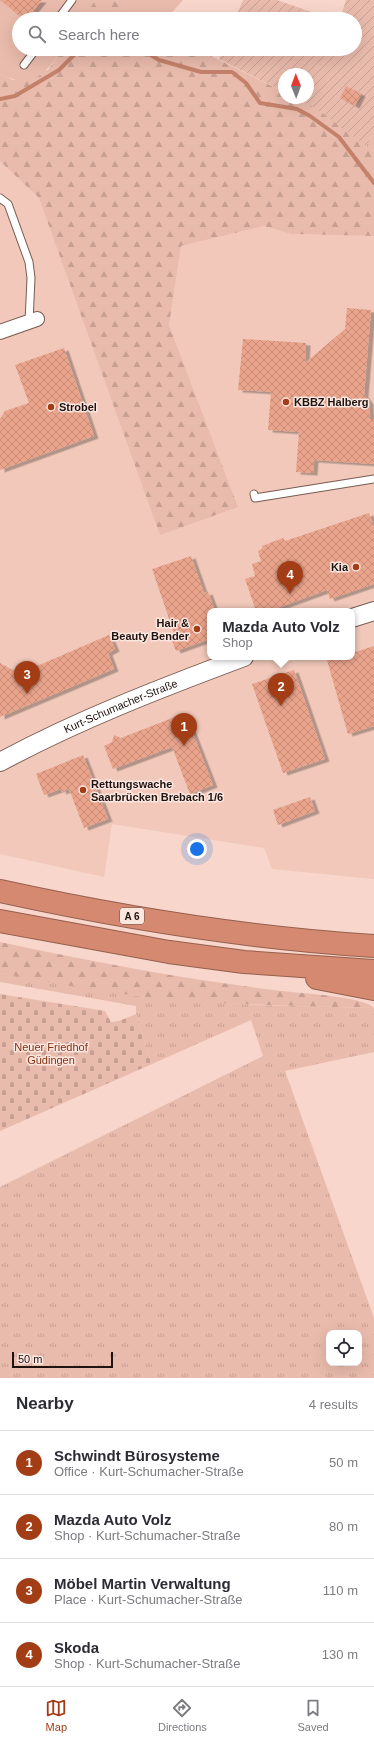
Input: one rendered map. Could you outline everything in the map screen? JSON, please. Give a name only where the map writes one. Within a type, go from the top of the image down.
[{"type":"highway","name":"A 6","points":[[0,891],[90,909],[264,936],[374,946]]},
{"type":"highway","points":[[0,921],[169,952],[244,962],[374,971]]},
{"type":"highway","points":[[244,962],[346,985],[374,989]]},
{"type":"street","points":[[0,332],[33,320]]},
{"type":"street","points":[[355,617],[374,611]]},
{"type":"street","name":"Kurt-Schumacher-Straße","points":[[0,762],[40,740],[84,720],[236,660]]},
{"type":"lane","points":[[63,12],[72,0]]},
{"type":"lane","points":[[24,65],[31,56]]},
{"type":"lane","points":[[0,198],[8,204],[29,262],[33,320]]},
{"type":"lane","points":[[254,494],[254,498],[374,479]]},
{"type":"shaded area","points":[[0,161],[39,198],[82,313],[238,507],[169,325],[181,246],[264,226],[291,234],[374,236],[374,879],[272,869],[264,848],[112,824],[104,877],[0,854]]},
{"type":"green space","points":[[0,0],[95,0],[87,12],[12,12],[12,56],[58,56],[44,72],[30,80],[11,79],[0,74]]},
{"type":"green space","points":[[95,0],[114,0],[130,12],[87,12]]},
{"type":"green space","points":[[114,0],[183,0],[172,12],[130,12]]},
{"type":"green space","points":[[243,0],[277,0],[311,12],[238,12]]},
{"type":"green space","points":[[346,0],[374,0],[374,133],[366,146],[317,109],[307,104],[314,104],[314,68],[278,68],[278,89],[219,59],[220,56],[362,56],[362,12],[342,12]]},
{"type":"green space","points":[[58,56],[211,56],[278,89],[278,104],[307,104],[331,118],[374,151],[374,236],[291,234],[264,226],[181,246],[169,325],[238,507],[160,535],[39,198],[0,161],[0,74],[13,80],[48,70]]},
{"type":"green space","points":[[374,133],[374,151],[366,146]]},
{"type":"green space","points":[[0,942],[182,977],[255,988],[348,999],[368,1004],[374,1008],[256,1005],[167,999],[51,983],[0,973]]},
{"type":"green space","points":[[0,973],[138,996],[254,1005],[374,1008],[374,1052],[285,1071],[374,1318],[374,1378],[0,1378],[0,1187],[263,1056],[251,1020],[152,1064],[136,1014],[136,1006],[0,982]]},
{"type":"green space","name":"Neuer Friedhof Güdingen","points":[[0,994],[105,1011],[111,1022],[119,1021],[136,1014],[152,1064],[0,1131]]},
{"type":"building","points":[[0,0],[42,0],[33,12],[15,12]]},
{"type":"building","points":[[346,86],[361,94],[355,106],[340,98]]},
{"type":"building","points":[[347,308],[371,310],[364,395],[369,402],[370,419],[374,419],[374,464],[314,460],[313,473],[296,472],[299,432],[268,430],[271,392],[238,390],[243,339],[306,343],[305,363],[345,329]]},
{"type":"building","name":"Strobel","points":[[64,348],[94,436],[0,470],[0,419],[5,411],[29,403],[15,365]]},
{"type":"building","points":[[369,513],[374,527],[374,584],[330,599],[327,590],[277,608],[255,608],[245,579],[255,576],[252,564],[261,561],[258,551],[262,549],[262,546],[283,538],[285,541]]},
{"type":"building","points":[[191,556],[204,593],[208,592],[214,608],[207,608],[207,640],[176,651],[171,638],[175,636],[152,569]]},
{"type":"building","points":[[109,635],[115,649],[108,653],[114,669],[0,717],[0,663],[17,671],[30,669]]},
{"type":"building","points":[[374,646],[374,726],[348,734],[327,660],[355,660],[355,652]]},
{"type":"building","points":[[294,670],[325,759],[283,773],[252,684]]},
{"type":"building","points":[[185,713],[213,785],[190,794],[172,747],[113,769],[104,746],[112,742],[114,735],[121,738]]},
{"type":"building","name":"Rettungswache Saarbrücken Brebach 1/6","points":[[83,755],[108,819],[84,828],[69,789],[62,792],[61,789],[44,795],[36,774]]},
{"type":"building","points":[[310,797],[315,811],[278,825],[273,810]]},
{"type":"waterway","points":[[0,99],[15,96],[59,70],[73,56]]},
{"type":"waterway","points":[[152,56],[159,60],[201,72],[232,72],[246,83],[260,103],[297,109],[310,116],[339,137],[374,183]]},
{"type":"place","name":"KBBZ Halberg","points":[[286,402]]},
{"type":"place","name":"Strobel","points":[[51,407]]},
{"type":"place","name":"Kia","points":[[356,567]]},
{"type":"place","name":"Skoda","points":[[290,594]]},
{"type":"place","name":"Hair & Beauty Bender","points":[[197,629]]},
{"type":"place","name":"Möbel Martin Verwaltung","points":[[27,694]]},
{"type":"place","name":"Mazda Auto Volz","points":[[281,706]]},
{"type":"place","name":"Schwindt Bürosysteme","points":[[184,746]]},
{"type":"place","name":"Rettungswache Saarbrücken Brebach 1/6","points":[[83,790]]}]
